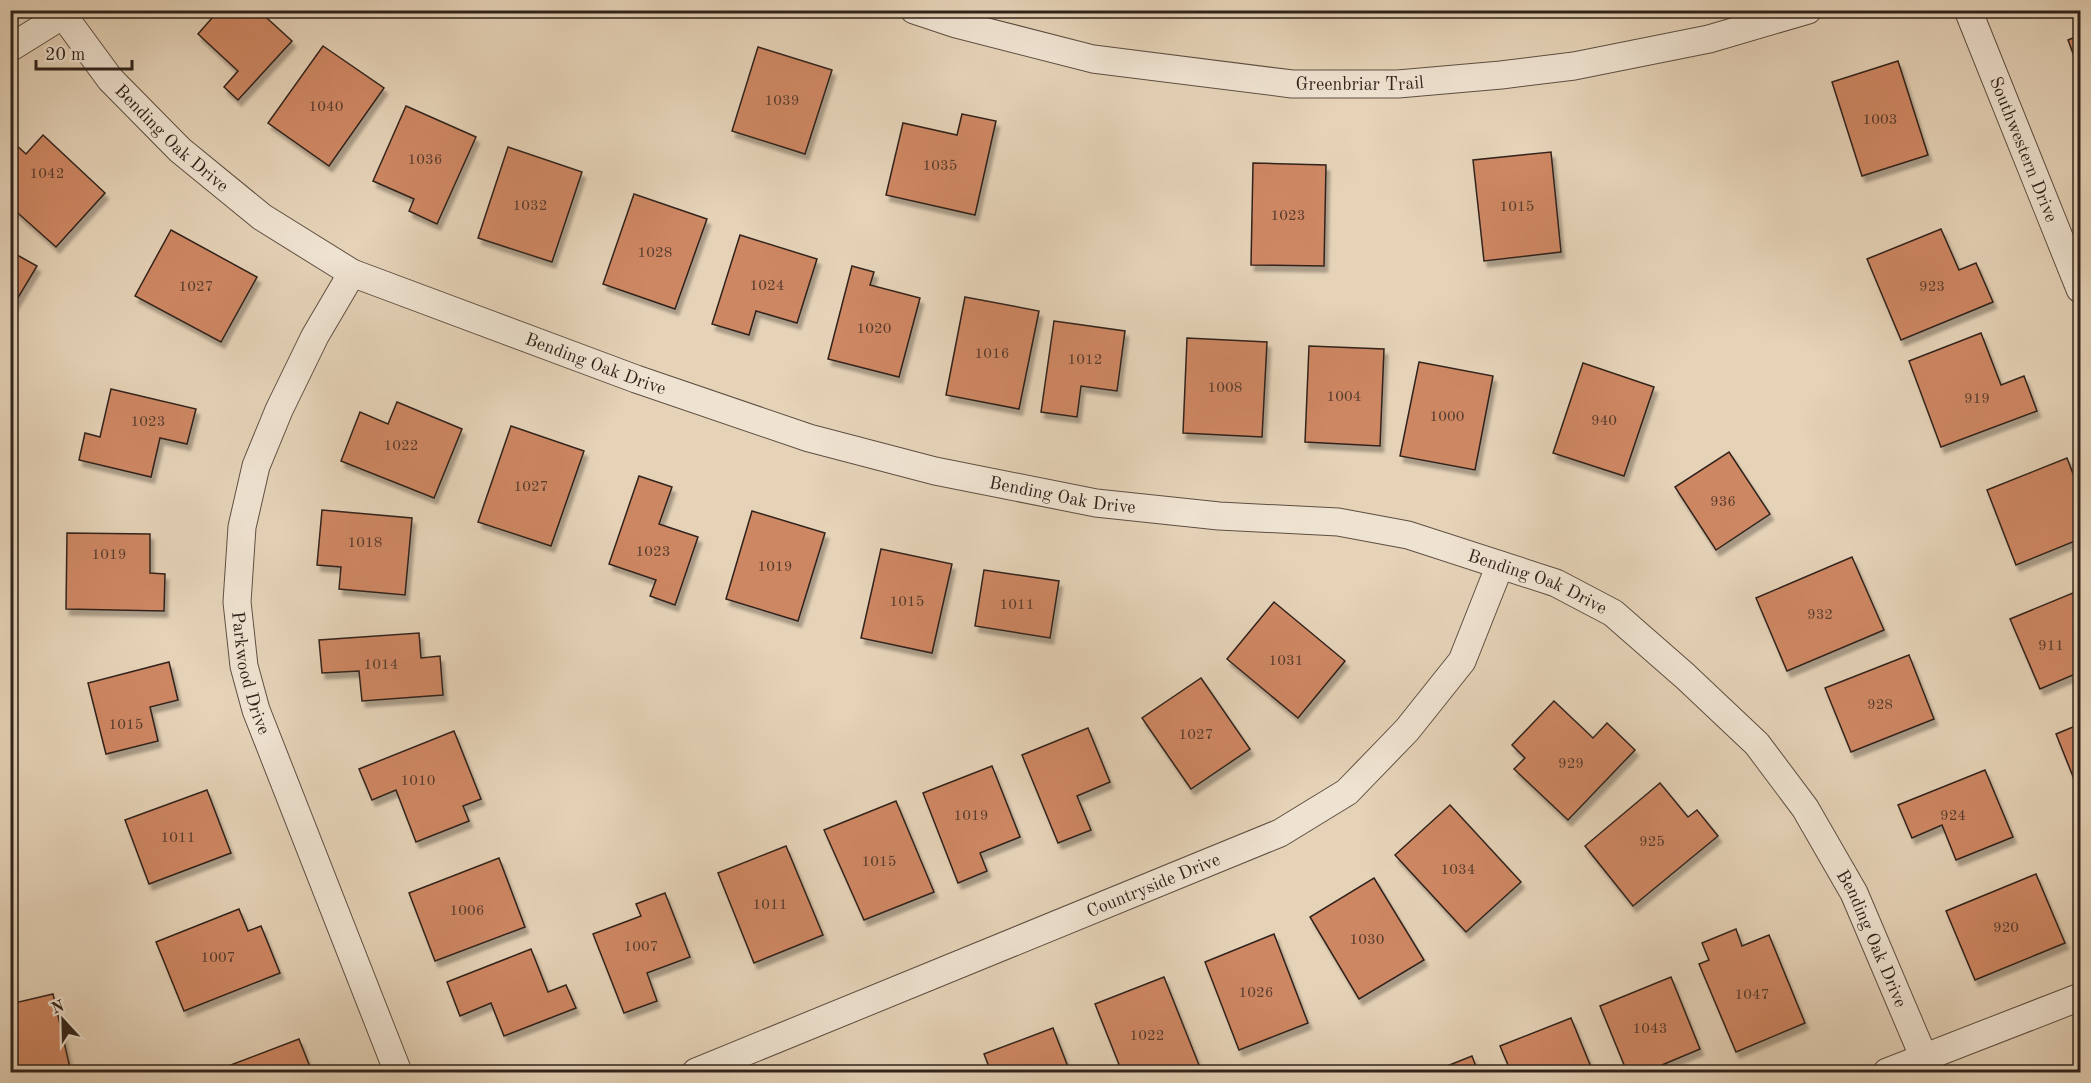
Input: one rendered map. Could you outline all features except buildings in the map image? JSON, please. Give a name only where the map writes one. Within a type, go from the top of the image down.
[{"type":"street","name":"Greenbriar Trail","points":[[914,10],[956,24],[1093,59],[1292,84],[1398,84],[1574,66],[1709,39],[1808,10]]},
{"type":"street","name":"Southwestern Drive","points":[[1968,10],[2080,289]]},
{"type":"street","points":[[10,48],[67,13]]},
{"type":"street","name":"Bending Oak Drive","points":[[67,13],[110,80],[180,150],[262,217],[352,273],[636,379],[809,438],[935,471],[1096,503],[1219,516],[1338,522],[1408,535],[1556,583],[1613,613],[1685,676],[1757,744],[1805,808],[1854,893],[1927,1065]]},
{"type":"street","name":"Parkwood Drive","points":[[352,273],[315,336],[279,410],[256,466],[242,527],[237,602],[244,666],[256,710],[398,1072]]},
{"type":"street","name":"Countryside Drive","points":[[696,1072],[1280,833],[1347,792],[1407,730],[1461,661],[1500,565]]},
{"type":"street","points":[[1887,1072],[1927,1065],[2080,997]]}]
